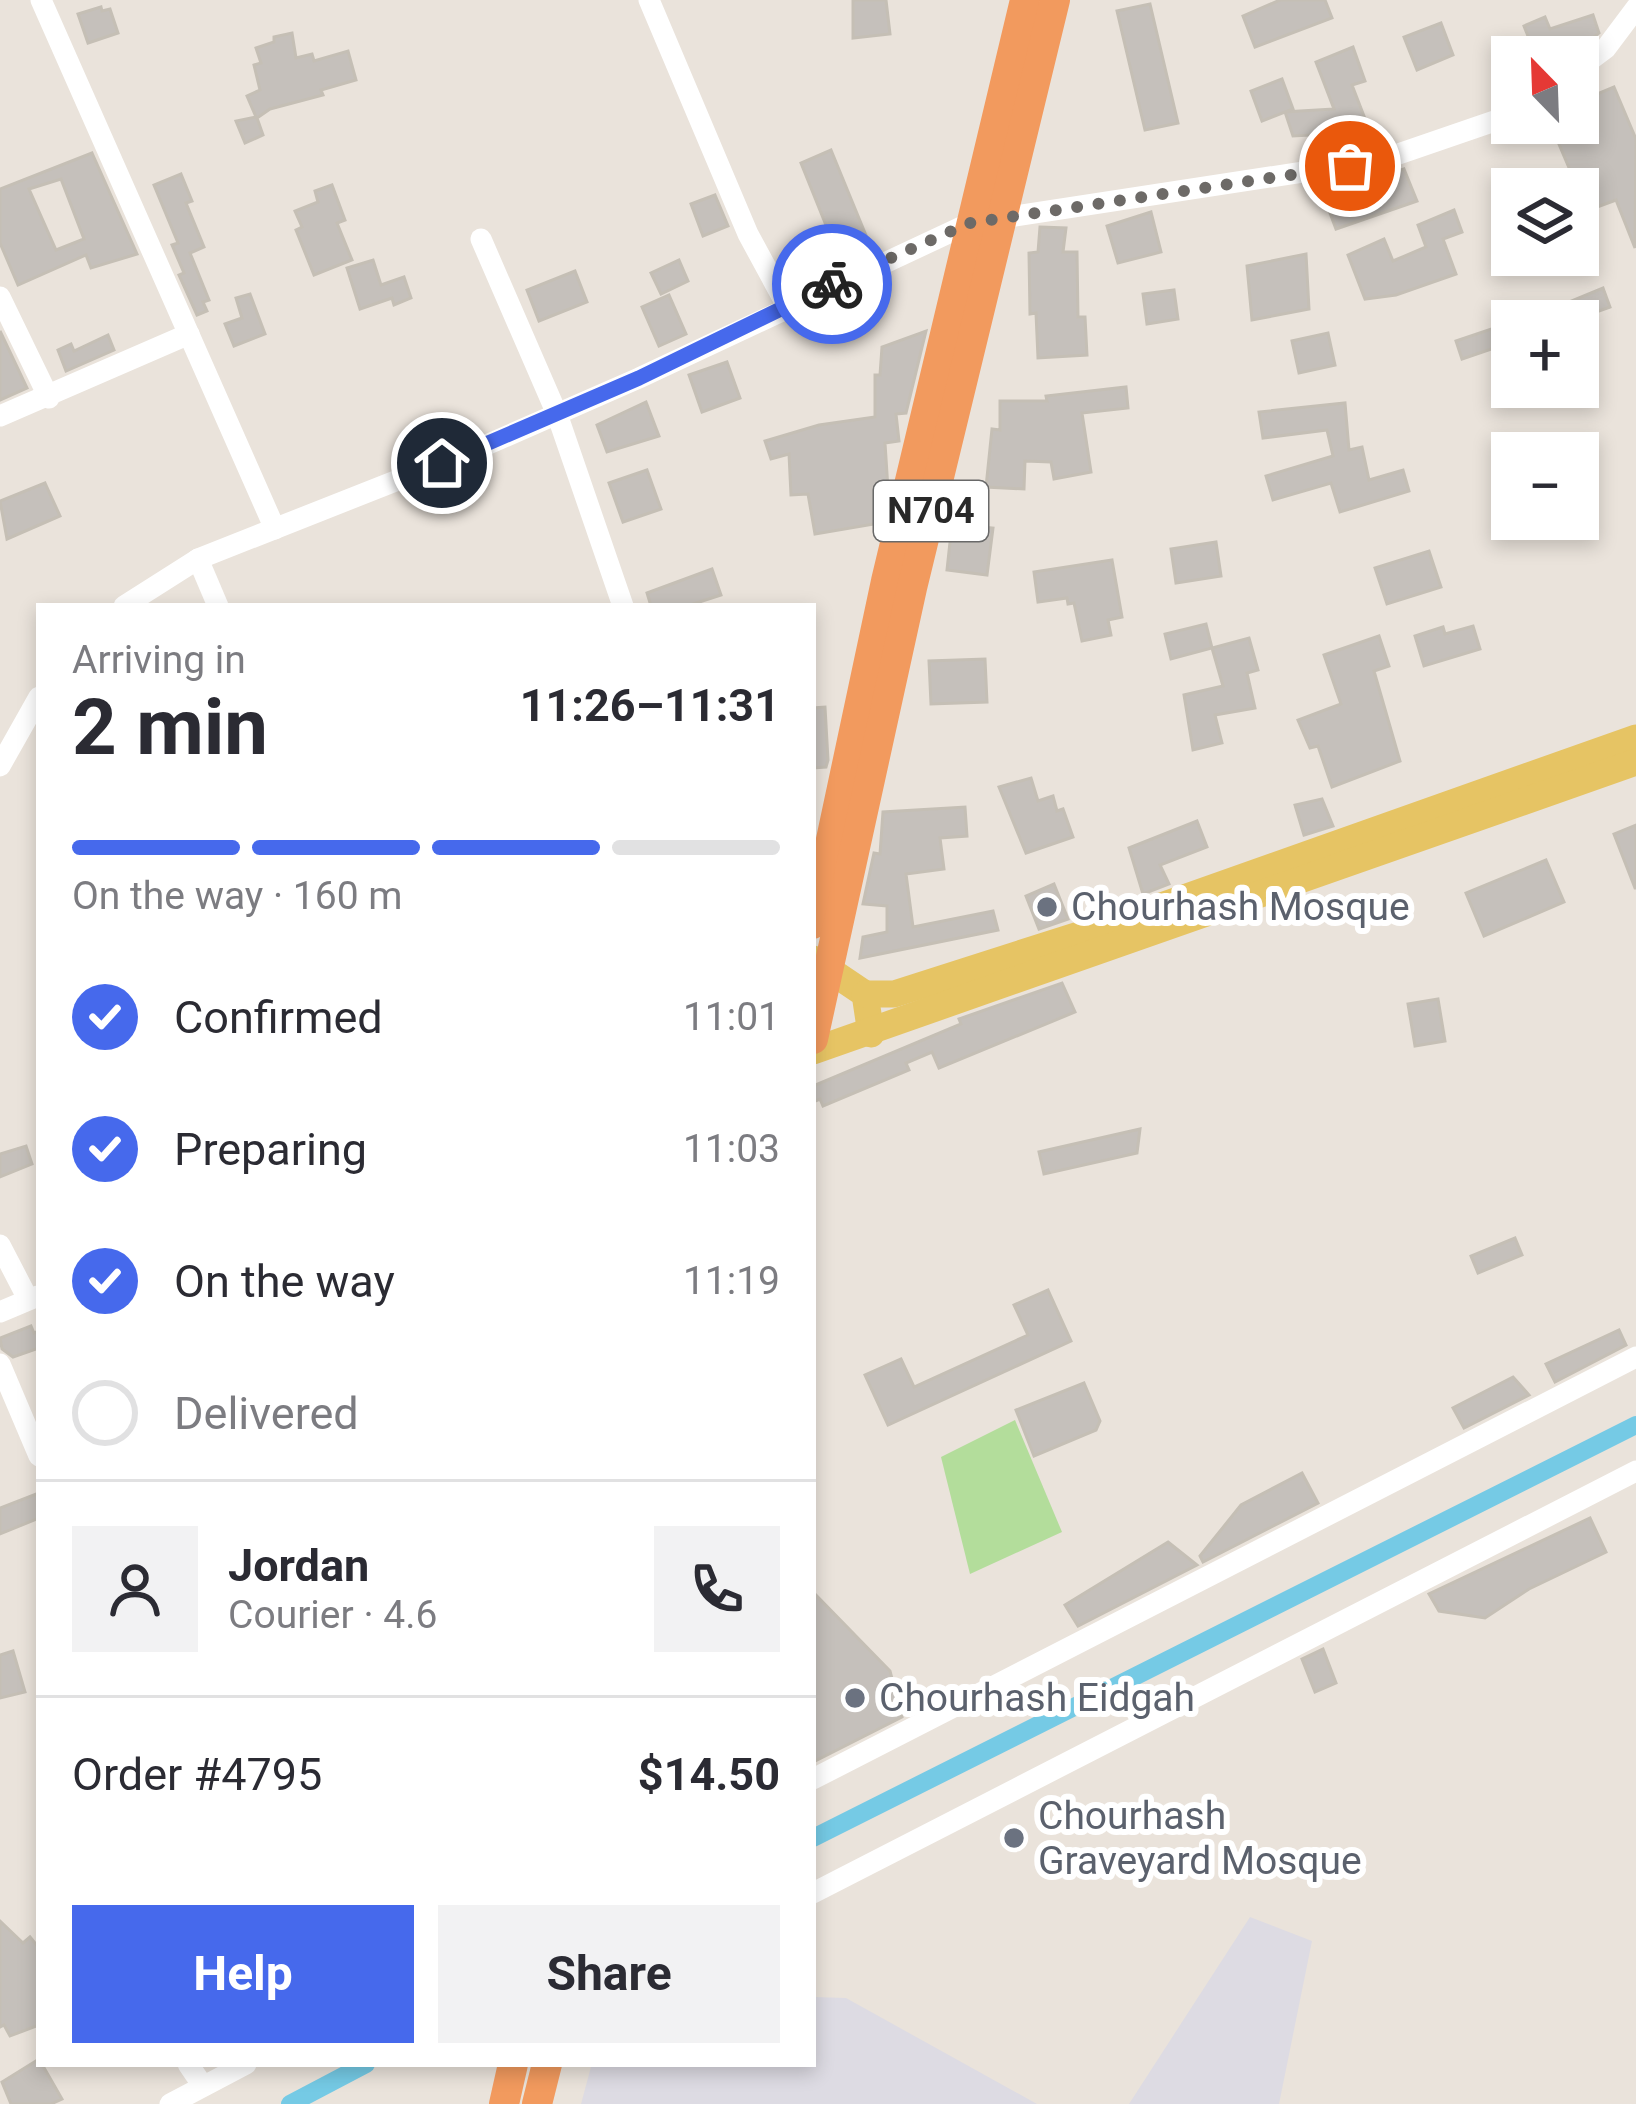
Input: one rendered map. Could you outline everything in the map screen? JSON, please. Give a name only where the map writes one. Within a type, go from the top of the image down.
[{"type":"highway","name":"N704","points":[[816,910],[886,581],[1025,0]]},
{"type":"highway","name":"N704","points":[[816,1007],[820,965],[1055,0]]},
{"type":"highway","points":[[504,2104],[512,2067]]},
{"type":"highway","points":[[537,2104],[547,2067]]},
{"type":"main road","points":[[816,1051],[1438,820],[1636,738]]},
{"type":"main road","points":[[820,965],[865,994],[894,994],[1636,761]]},
{"type":"main road","points":[[865,994],[871,1034]]},
{"type":"street","points":[[41,0],[275,529]]},
{"type":"street","points":[[649,0],[748,234],[787,306]]},
{"type":"street","points":[[1599,53],[1636,8]]},
{"type":"street","points":[[129,603],[198,559],[556,414],[970,223],[1381,160],[1491,122]]},
{"type":"street","points":[[481,239],[556,414],[622,603]]},
{"type":"street","points":[[0,297],[49,398]]},
{"type":"street","points":[[0,416],[189,334]]},
{"type":"street","points":[[198,559],[217,603]]},
{"type":"street","points":[[0,766],[36,702]]},
{"type":"street","points":[[0,1245],[33,1297],[0,1312]]},
{"type":"street","points":[[816,1777],[1636,1357]]},
{"type":"street","points":[[0,1364],[36,1449]]},
{"type":"street","points":[[816,1891],[1636,1471]]},
{"type":"street","points":[[190,2067],[203,2086]]},
{"type":"street","points":[[170,2104],[240,2067]]},
{"type":"shaded area","points":[[1250,1917],[1312,1941],[1279,2104],[1129,2104]]},
{"type":"shaded area","points":[[816,1997],[846,1998],[1037,2104],[581,2104],[591,2067],[816,2067]]},
{"type":"green space","points":[[1015,1420],[1062,1532],[970,1574],[941,1457]]},
{"type":"building","points":[[853,0],[886,0],[890,34],[853,38]]},
{"type":"building","points":[[1280,0],[1325,0],[1332,18],[1255,47],[1243,16]]},
{"type":"building","points":[[1150,4],[1178,123],[1145,130],[1117,11]]},
{"type":"building","points":[[101,7],[102,11],[110,9],[118,33],[88,43],[78,14]]},
{"type":"building","points":[[1593,15],[1599,33],[1528,36],[1524,26],[1545,17],[1550,29]]},
{"type":"building","points":[[1441,23],[1453,55],[1417,70],[1404,37]]},
{"type":"building","points":[[292,33],[296,58],[312,54],[314,61],[348,51],[356,80],[321,90],[323,95],[270,109],[257,118],[263,135],[245,143],[236,121],[256,117],[247,96],[260,90],[254,65],[261,63],[256,48]]},
{"type":"building","points":[[1353,47],[1365,81],[1352,85],[1369,129],[1332,142],[1329,134],[1293,136],[1285,112],[1334,109],[1316,62]]},
{"type":"building","points":[[1282,79],[1293,109],[1262,121],[1251,91]]},
{"type":"building","points":[[1614,87],[1636,139],[1635,248],[1616,200],[1599,206],[1599,168],[1569,168],[1559,144],[1599,144],[1599,93]]},
{"type":"building","points":[[831,150],[867,238],[836,250],[801,163]]},
{"type":"building","points":[[92,153],[137,254],[91,268],[86,255],[18,285],[0,243],[0,189]],"holes":[[[61,179],[84,239],[56,250],[29,189]]]},
{"type":"building","points":[[1404,169],[1417,201],[1336,229],[1324,197]]},
{"type":"building","points":[[181,174],[192,201],[186,203],[204,247],[190,253],[209,300],[203,302],[207,311],[197,315],[179,275],[184,273],[172,245],[178,243],[154,185]]},
{"type":"building","points":[[332,185],[345,220],[337,223],[352,260],[314,275],[296,230],[302,227],[295,211],[318,202],[315,191]]},
{"type":"building","points":[[715,195],[728,226],[703,236],[691,204]]},
{"type":"building","points":[[1454,210],[1462,232],[1443,239],[1456,274],[1396,295],[1365,299],[1348,255],[1384,239],[1393,261],[1426,247],[1418,225]]},
{"type":"building","points":[[1151,212],[1161,252],[1118,263],[1107,226]]},
{"type":"building","points":[[1040,227],[1066,228],[1063,252],[1077,252],[1078,317],[1085,317],[1087,355],[1038,358],[1036,313],[1030,314],[1029,253],[1038,252]]},
{"type":"building","points":[[1306,254],[1309,309],[1252,320],[1247,266]]},
{"type":"building","points":[[373,260],[381,285],[404,277],[411,298],[394,305],[392,298],[360,309],[347,268]]},
{"type":"building","points":[[679,260],[688,281],[661,294],[651,273]]},
{"type":"building","points":[[575,271],[587,302],[539,321],[527,290]]},
{"type":"building","points":[[1603,288],[1610,307],[1599,311],[1599,300],[1574,300]]},
{"type":"building","points":[[1174,290],[1178,319],[1147,324],[1143,294]]},
{"type":"building","points":[[250,294],[265,334],[234,346],[225,324],[242,318],[236,298]]},
{"type":"building","points":[[669,295],[686,334],[659,346],[642,307]]},
{"type":"building","points":[[1491,329],[1491,349],[1462,359],[1456,341]]},
{"type":"building","points":[[0,331],[27,388],[0,400]]},
{"type":"building","points":[[926,331],[906,413],[896,414],[899,441],[885,443],[888,489],[880,523],[815,534],[808,494],[791,495],[789,454],[771,459],[765,441],[819,425],[875,417],[875,375],[880,375],[882,347]]},
{"type":"building","points":[[1328,333],[1335,365],[1299,373],[1292,341]]},
{"type":"building","points":[[108,335],[114,350],[66,371],[58,350],[71,344],[74,351]]},
{"type":"building","points":[[727,362],[740,398],[702,412],[689,375]]},
{"type":"building","points":[[1126,387],[1128,408],[1082,413],[1091,472],[1054,479],[1051,462],[1025,461],[1024,489],[986,487],[992,429],[1000,430],[1000,401],[1047,401],[1046,396]]},
{"type":"building","points":[[646,402],[659,436],[607,452],[597,425]]},
{"type":"building","points":[[1345,403],[1349,450],[1362,447],[1369,480],[1403,470],[1409,491],[1340,512],[1331,483],[1273,500],[1266,476],[1333,456],[1327,430],[1263,438],[1259,412]]},
{"type":"building","points":[[647,470],[661,509],[623,522],[609,483]]},
{"type":"building","points":[[45,483],[60,516],[7,539],[0,501]]},
{"type":"building","points":[[952,524],[993,528],[987,575],[947,570]]},
{"type":"building","points":[[1216,542],[1221,576],[1176,583],[1171,549]]},
{"type":"building","points":[[1429,551],[1441,587],[1387,604],[1375,568]]},
{"type":"building","points":[[1112,560],[1122,617],[1108,620],[1111,635],[1082,641],[1074,603],[1068,604],[1067,598],[1038,602],[1034,572]]},
{"type":"building","points":[[712,569],[721,595],[696,603],[650,603],[647,593]]},
{"type":"building","points":[[1206,624],[1212,648],[1171,659],[1165,634]]},
{"type":"building","points":[[1473,626],[1480,649],[1424,666],[1415,636],[1443,627],[1445,634]]},
{"type":"building","points":[[1379,636],[1389,666],[1374,671],[1400,761],[1332,787],[1318,746],[1310,748],[1298,720],[1341,704],[1324,655]]},
{"type":"building","points":[[1249,638],[1258,670],[1247,673],[1255,708],[1215,715],[1222,743],[1193,750],[1184,695],[1223,686],[1212,648]]},
{"type":"building","points":[[985,659],[987,702],[931,704],[929,661]]},
{"type":"building","points":[[825,707],[826,767],[816,768],[816,708]]},
{"type":"building","points":[[1031,778],[1038,801],[1053,796],[1057,811],[1063,809],[1073,837],[1026,853],[999,787]]},
{"type":"building","points":[[1322,799],[1333,826],[1304,835],[1295,805]]},
{"type":"building","points":[[965,807],[967,836],[940,838],[944,869],[906,874],[913,927],[993,911],[998,930],[860,958],[863,937],[887,932],[887,906],[863,904],[874,853],[880,854],[883,812]]},
{"type":"building","points":[[1197,821],[1207,847],[1160,865],[1169,884],[1143,894],[1129,848]]},
{"type":"building","points":[[1636,825],[1636,888],[1635,888],[1614,834]]},
{"type":"building","points":[[1546,860],[1564,902],[1484,936],[1466,893]]},
{"type":"building","name":"Chourhash Mosque","points":[[1054,884],[1068,919],[1039,929],[1026,896]]},
{"type":"building","points":[[1062,983],[1075,1012],[939,1068],[932,1052],[906,1063],[909,1070],[823,1106],[820,1099],[816,1101],[816,1085],[961,1024],[959,1019]]},
{"type":"building","points":[[1438,999],[1445,1041],[1415,1046],[1408,1004]]},
{"type":"building","points":[[1140,1129],[1137,1153],[1044,1174],[1039,1152]]},
{"type":"building","points":[[26,1146],[32,1164],[0,1177],[0,1154]]},
{"type":"building","points":[[1515,1238],[1522,1255],[1478,1273],[1471,1256]]},
{"type":"building","points":[[1048,1290],[1071,1341],[888,1425],[865,1375],[901,1359],[914,1387],[1028,1335],[1014,1305]]},
{"type":"building","points":[[31,1326],[36,1349],[13,1357],[2,1349],[0,1338]]},
{"type":"building","points":[[1619,1330],[1626,1345],[1555,1382],[1546,1364]]},
{"type":"building","points":[[1513,1377],[1529,1395],[1464,1428],[1453,1408]]},
{"type":"building","points":[[1084,1383],[1100,1421],[1096,1430],[1034,1456],[1016,1410]]},
{"type":"building","points":[[1302,1473],[1318,1503],[1203,1562],[1200,1556],[1241,1505]]},
{"type":"building","points":[[36,1494],[36,1519],[0,1534],[0,1508]]},
{"type":"building","points":[[1590,1518],[1606,1552],[1529,1589],[1485,1618],[1439,1611],[1429,1594]]},
{"type":"building","points":[[1168,1542],[1197,1565],[1078,1626],[1065,1605]]},
{"type":"building","name":"Chourhash Eidgah","points":[[816,1595],[890,1671],[902,1717],[816,1760]]},
{"type":"building","points":[[1323,1649],[1336,1683],[1315,1692],[1302,1659]]},
{"type":"building","points":[[13,1651],[25,1692],[0,1698],[0,1655]]},
{"type":"building","points":[[0,1921],[23,1943],[30,1937],[36,1944],[36,2026],[10,2036],[4,2025],[0,2027]]},
{"type":"building","points":[[36,2061],[62,2099],[51,2104],[11,2104],[2,2082]]},
{"type":"waterway","points":[[816,1836],[1636,1425]]},
{"type":"waterway","points":[[290,2104],[360,2067]]},
{"type":"way so far","points":[[832,284],[970,223],[1350,166]]},
{"type":"place","name":"Chourhash Mosque","points":[[1047,907]]},
{"type":"place","name":"Chourhash Eidgah","points":[[855,1698]]},
{"type":"place","name":"Chourhash Graveyard Mosque","points":[[1014,1838]]},
{"type":"route","points":[[442,463],[639,378],[832,284]]}]
